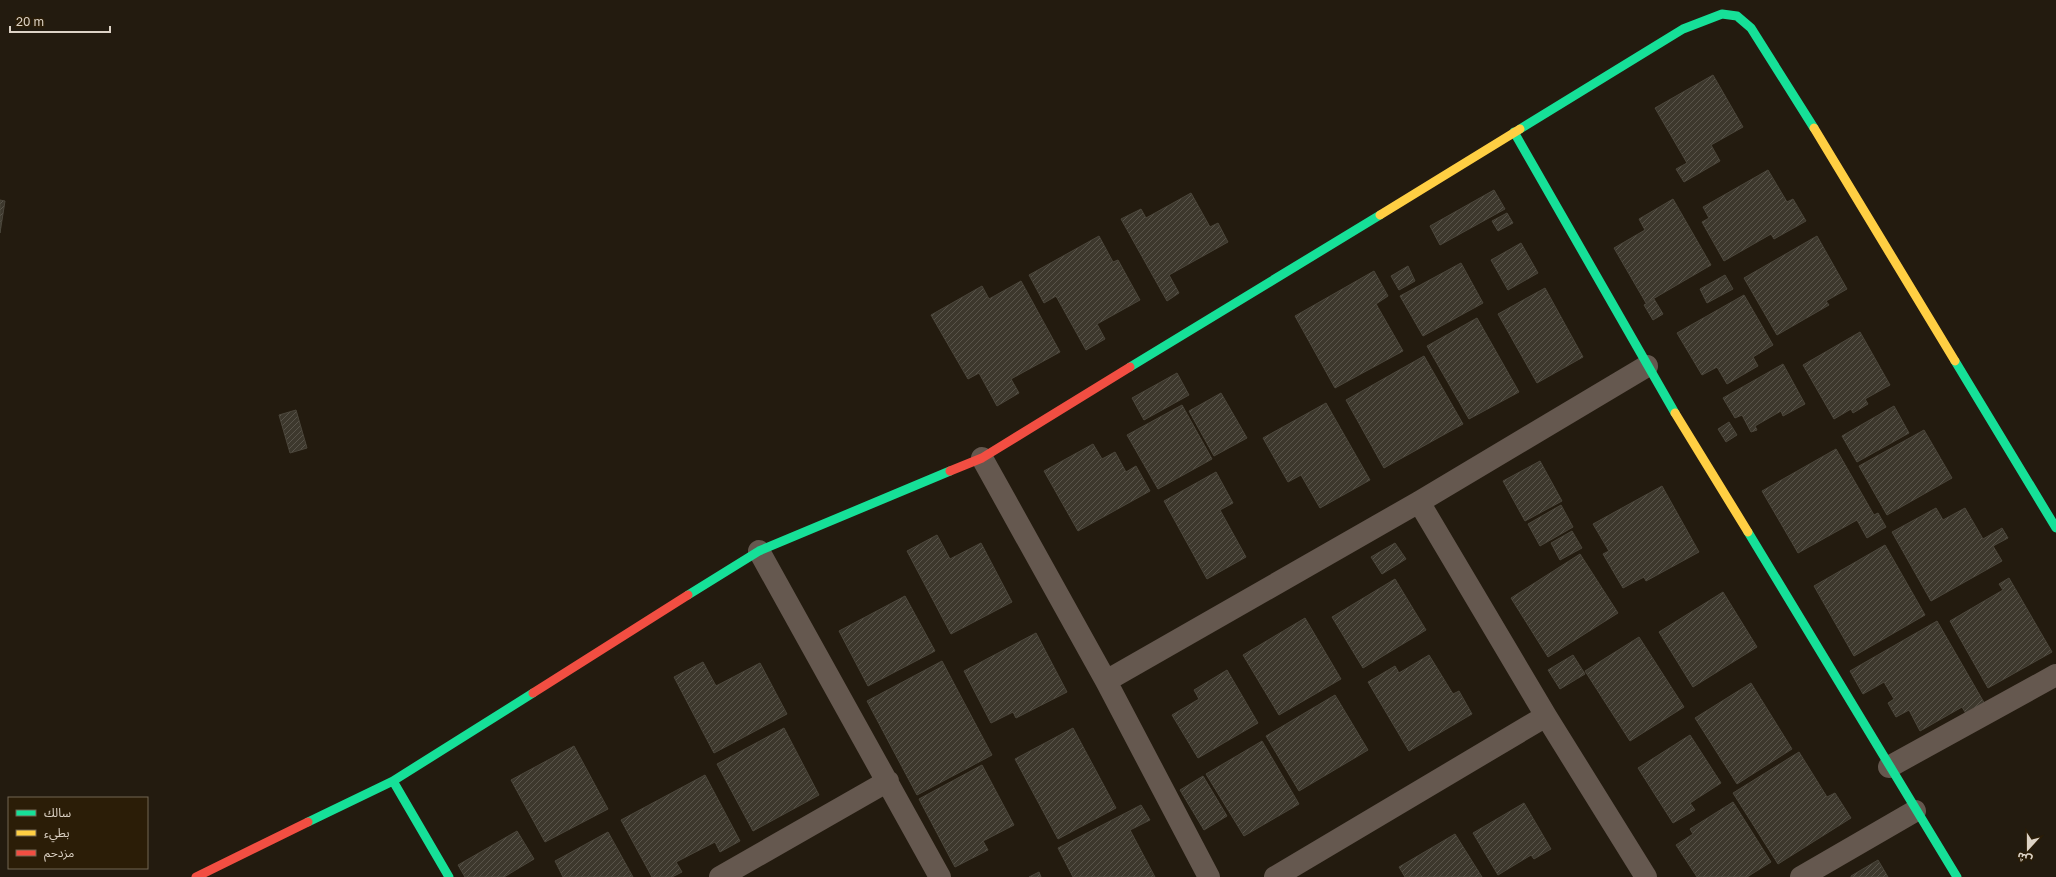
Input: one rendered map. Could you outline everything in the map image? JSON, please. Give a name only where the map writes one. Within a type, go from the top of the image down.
[{"type":"street","points":[[196,877],[393,781],[759,551],[982,458],[1683,29],[1722,14],[1737,16],[1751,28],[1823,142],[2056,528]]},
{"type":"street","points":[[1514,132],[1647,366],[1957,877]]},
{"type":"street","points":[[1106,681],[1419,502],[1647,366]]},
{"type":"street","points":[[982,458],[1106,681],[1209,877]]},
{"type":"street","points":[[1419,502],[1546,716],[1646,877]]},
{"type":"street","points":[[759,551],[940,877]]},
{"type":"street","points":[[1889,767],[2056,676]]},
{"type":"street","points":[[1275,877],[1546,716]]},
{"type":"street","points":[[393,781],[449,877]]},
{"type":"street","points":[[720,877],[888,781]]},
{"type":"street","points":[[1801,877],[1915,810]]},
{"type":"building","points":[[1713,75],[1743,127],[1711,145],[1720,161],[1684,182],[1676,169],[1687,163],[1655,108]]},
{"type":"building","points":[[1768,170],[1787,202],[1793,199],[1806,221],[1774,239],[1771,234],[1724,261],[1702,222],[1709,218],[1703,207]]},
{"type":"building","points":[[1494,190],[1505,209],[1440,245],[1430,226]]},
{"type":"building","points":[[1191,193],[1210,227],[1218,223],[1228,242],[1169,275],[1179,293],[1167,301],[1121,219],[1141,209],[1146,218]]},
{"type":"building","points":[[1673,199],[1711,265],[1646,303],[1614,248],[1645,230],[1639,219]]},
{"type":"building","points":[[0,200],[5,201],[0,233]]},
{"type":"building","points":[[1507,213],[1513,223],[1498,231],[1492,221]]},
{"type":"building","points":[[1099,236],[1113,262],[1118,260],[1140,300],[1097,324],[1105,339],[1086,350],[1056,296],[1044,303],[1029,275]]},
{"type":"building","points":[[1817,236],[1847,289],[1826,301],[1829,305],[1777,335],[1744,278]]},
{"type":"building","points":[[1521,243],[1538,273],[1508,290],[1491,260]]},
{"type":"building","points":[[1461,263],[1483,303],[1423,336],[1400,296]]},
{"type":"building","points":[[1408,266],[1415,281],[1399,290],[1391,276]]},
{"type":"building","points":[[1374,271],[1388,296],[1376,304],[1403,351],[1335,388],[1295,316]]},
{"type":"building","points":[[1725,275],[1733,289],[1707,303],[1700,289]]},
{"type":"building","points":[[1021,281],[1060,352],[1011,379],[1019,393],[997,406],[979,373],[968,379],[931,315],[982,286],[989,299]]},
{"type":"building","points":[[1545,288],[1583,357],[1537,383],[1498,314]]},
{"type":"building","points":[[1744,295],[1773,345],[1753,357],[1758,366],[1727,384],[1717,367],[1702,375],[1677,333]]},
{"type":"building","points":[[1654,299],[1663,314],[1653,320],[1644,305]]},
{"type":"building","points":[[1477,318],[1519,392],[1469,419],[1427,346]]},
{"type":"building","points":[[1860,332],[1890,385],[1865,399],[1868,404],[1853,413],[1851,409],[1834,419],[1803,365]]},
{"type":"building","points":[[1424,356],[1463,424],[1384,468],[1346,400]]},
{"type":"building","points":[[1783,364],[1805,404],[1783,416],[1781,411],[1755,426],[1757,430],[1751,432],[1742,415],[1735,418],[1723,398]]},
{"type":"building","points":[[1177,373],[1189,395],[1144,420],[1132,398]]},
{"type":"building","points":[[1221,393],[1247,438],[1214,456],[1189,411]]},
{"type":"building","points":[[1326,403],[1370,480],[1320,508],[1301,475],[1288,482],[1263,438]]},
{"type":"building","points":[[1182,405],[1212,459],[1158,489],[1127,435]]},
{"type":"building","points":[[1894,406],[1909,433],[1857,462],[1842,436]]},
{"type":"building","points":[[296,410],[307,448],[290,453],[279,415]]},
{"type":"building","points":[[1729,422],[1737,435],[1726,442],[1718,429]]},
{"type":"building","points":[[1924,430],[1952,478],[1887,515],[1859,466]]},
{"type":"building","points":[[1093,444],[1102,459],[1115,452],[1126,472],[1136,466],[1150,491],[1078,531],[1044,471]]},
{"type":"building","points":[[1836,449],[1874,515],[1878,513],[1886,527],[1867,538],[1857,520],[1798,553],[1762,491]]},
{"type":"building","points":[[1540,461],[1562,501],[1525,521],[1503,481]]},
{"type":"building","points":[[1216,472],[1233,503],[1220,510],[1246,557],[1207,579],[1164,501]]},
{"type":"building","points":[[1662,486],[1699,552],[1646,581],[1644,577],[1623,588],[1603,554],[1609,551],[1593,524]]},
{"type":"building","points":[[1561,505],[1573,527],[1540,546],[1528,524]]},
{"type":"building","points":[[1936,508],[1943,520],[1965,508],[1983,539],[2002,528],[2008,538],[1993,546],[2002,561],[1931,601],[1892,532]]},
{"type":"building","points":[[1572,531],[1582,548],[1560,560],[1551,543]]},
{"type":"building","points":[[937,535],[950,559],[981,543],[1012,602],[951,634],[907,551]]},
{"type":"building","points":[[1395,543],[1406,559],[1382,574],[1371,557]]},
{"type":"building","points":[[1885,545],[1925,615],[1854,656],[1814,586]]},
{"type":"building","points":[[1580,554],[1618,613],[1548,657],[1511,598]]},
{"type":"building","points":[[2009,578],[2052,652],[1988,688],[1950,621],[2003,590],[1999,584]]},
{"type":"building","points":[[1395,579],[1426,630],[1363,668],[1332,617]]},
{"type":"building","points":[[1723,592],[1757,647],[1693,687],[1659,632]]},
{"type":"building","points":[[905,596],[935,651],[868,686],[839,631]]},
{"type":"building","points":[[1305,618],[1341,679],[1279,715],[1243,655]]},
{"type":"building","points":[[1937,621],[1986,706],[1968,717],[1962,707],[1920,731],[1909,710],[1896,717],[1888,703],[1894,699],[1884,682],[1863,694],[1850,671]]},
{"type":"building","points":[[1036,633],[1067,692],[1016,718],[1013,712],[991,723],[964,671]]},
{"type":"building","points":[[1639,637],[1684,707],[1630,741],[1585,671]]},
{"type":"building","points":[[1429,655],[1453,694],[1459,691],[1472,714],[1409,751],[1368,682],[1395,666],[1399,673]]},
{"type":"building","points":[[1573,655],[1585,674],[1560,689],[1548,670]]},
{"type":"building","points":[[942,661],[992,755],[917,795],[867,701]]},
{"type":"building","points":[[703,662],[716,686],[760,663],[787,714],[714,753],[674,677]]},
{"type":"building","points":[[1227,670],[1258,723],[1198,758],[1172,715],[1199,699],[1194,690]]},
{"type":"building","points":[[1751,683],[1792,749],[1737,784],[1695,718]]},
{"type":"building","points":[[1335,695],[1368,750],[1299,791],[1266,736]]},
{"type":"building","points":[[784,728],[819,795],[753,831],[717,764]]},
{"type":"building","points":[[1073,728],[1116,808],[1058,839],[1015,759]]},
{"type":"building","points":[[1690,735],[1721,783],[1690,803],[1695,810],[1673,823],[1638,768]]},
{"type":"building","points":[[1262,741],[1299,804],[1244,836],[1206,774]]},
{"type":"building","points":[[574,746],[608,809],[545,842],[511,780]]},
{"type":"building","points":[[1799,752],[1827,797],[1835,793],[1851,818],[1778,864],[1733,793]]},
{"type":"building","points":[[982,765],[1014,825],[983,841],[988,850],[955,867],[919,799]]},
{"type":"building","points":[[705,775],[740,841],[720,852],[715,842],[676,862],[682,872],[672,877],[652,877],[621,820]]},
{"type":"building","points":[[1203,776],[1227,816],[1204,830],[1180,790]]},
{"type":"building","points":[[1733,802],[1771,862],[1747,877],[1697,877],[1676,845],[1693,834],[1690,829]]},
{"type":"building","points":[[1524,803],[1551,849],[1534,859],[1531,855],[1498,875],[1473,833]]},
{"type":"building","points":[[1141,805],[1150,820],[1130,830],[1155,877],[1073,877],[1058,848]]},
{"type":"building","points":[[517,831],[534,859],[504,877],[465,877],[458,865]]},
{"type":"building","points":[[608,832],[633,877],[563,877],[555,861]]},
{"type":"building","points":[[1455,834],[1482,877],[1405,877],[1399,867]]},
{"type":"building","points":[[1878,860],[1888,877],[1851,877],[1851,876]]},
{"type":"building","points":[[1039,872],[1041,877],[1029,877]]},
{"type":"traffic: fast","points":[[1520,129],[1683,29],[1722,14],[1737,16],[1751,28],[1814,128]]},
{"type":"traffic: fast","points":[[1514,132],[1675,413]]},
{"type":"traffic: fast","points":[[1130,367],[1380,215]]},
{"type":"traffic: fast","points":[[1955,361],[2056,528]]},
{"type":"traffic: fast","points":[[688,595],[759,551],[950,471]]},
{"type":"traffic: fast","points":[[1748,532],[1957,877]]},
{"type":"traffic: fast","points":[[308,822],[393,781],[533,693]]},
{"type":"traffic: fast","points":[[393,781],[449,877]]},
{"type":"traffic: slow","points":[[1814,128],[1955,361]]},
{"type":"traffic: slow","points":[[1380,215],[1520,129]]},
{"type":"traffic: slow","points":[[1675,413],[1748,532]]},
{"type":"traffic: jam","points":[[950,471],[982,458],[1130,367]]},
{"type":"traffic: jam","points":[[533,693],[688,595]]},
{"type":"traffic: jam","points":[[196,877],[308,822]]}]
